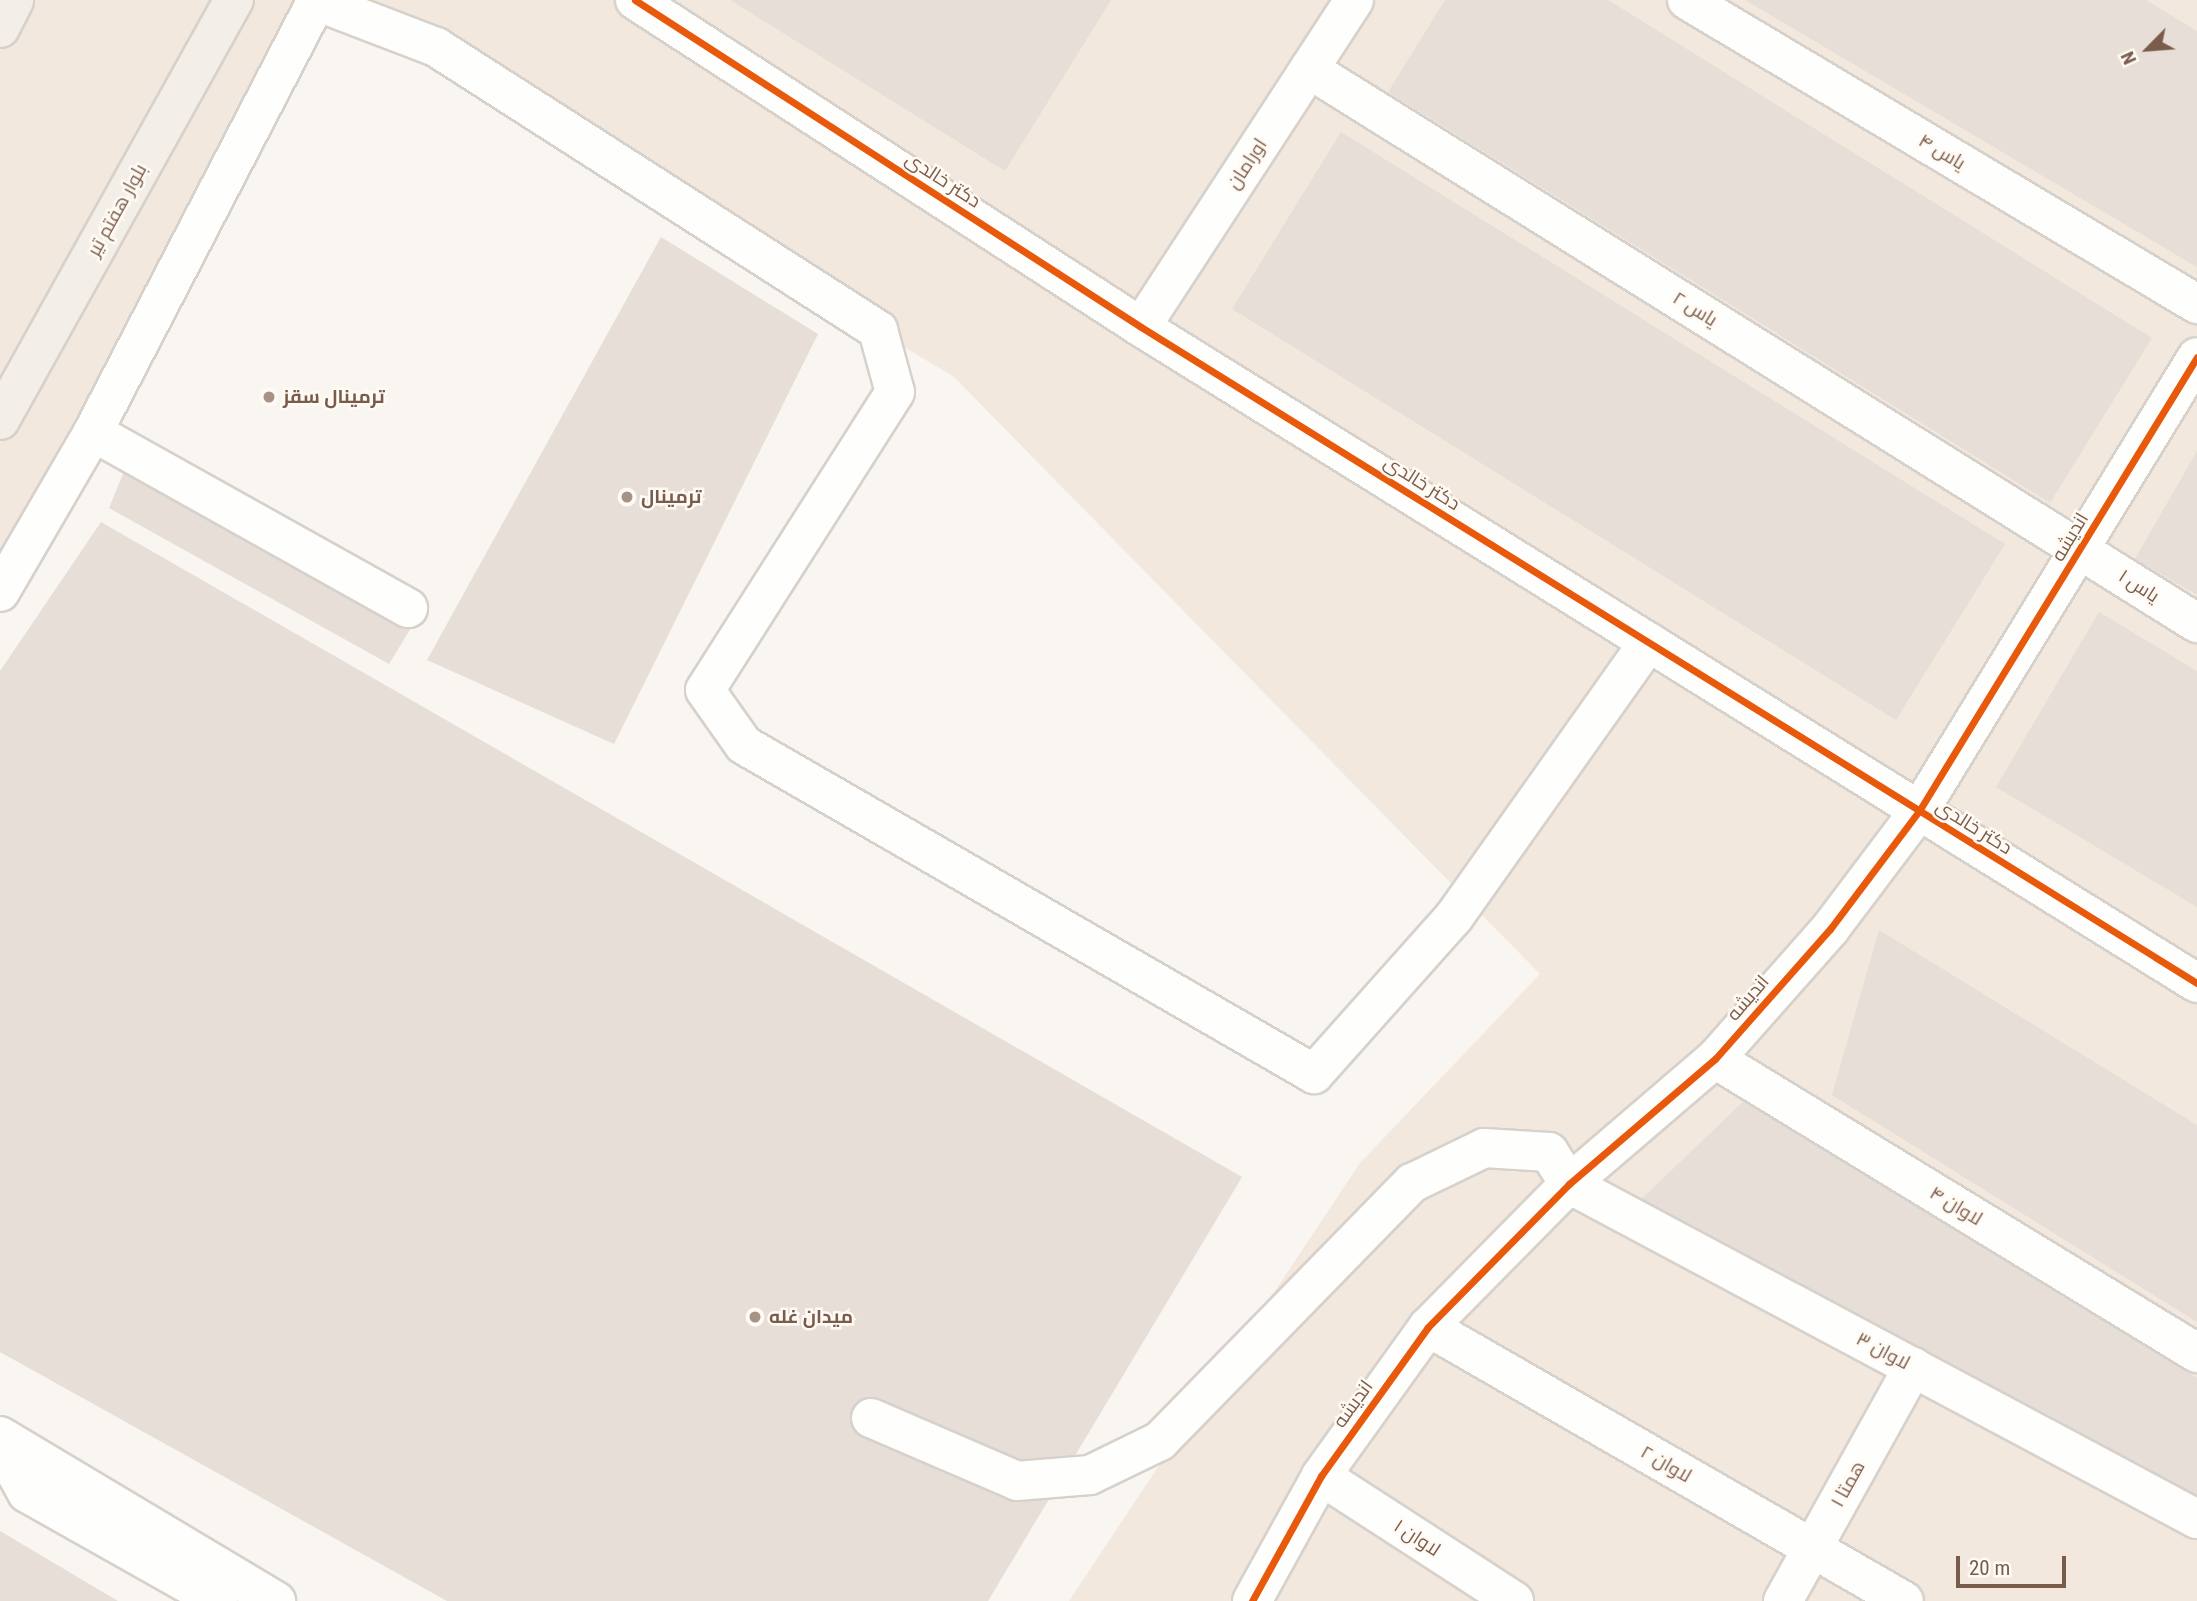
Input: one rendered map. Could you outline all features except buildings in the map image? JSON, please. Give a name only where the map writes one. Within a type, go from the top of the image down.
[{"type":"main road","points":[[0,28],[15,0]]},
{"type":"main road","name":"بلوار هفتم تیر","points":[[0,420],[234,0]]},
{"type":"street","name":"دکتر خالدی","points":[[635,0],[1141,327],[2197,983]]},
{"type":"street","name":"اورامان","points":[[1141,327],[1354,0]]},
{"type":"street","name":"یاس ۴","points":[[1687,0],[2197,304]]},
{"type":"street","points":[[0,593],[93,432],[316,1],[436,47],[878,330],[895,392],[705,690],[744,745],[1314,1074],[1454,917],[1649,642]]},
{"type":"street","name":"یاس ۲","points":[[1309,69],[2082,549]]},
{"type":"street","name":"اندیشه","points":[[1252,1601],[1321,1476],[1428,1327],[1569,1184],[1715,1059],[1830,929],[1919,811],[2082,549],[2197,357]]},
{"type":"street","points":[[93,432],[408,608]]},
{"type":"street","name":"یاس ۱","points":[[2082,549],[2197,623]]},
{"type":"street","name":"لاوان ۴","points":[[1715,1059],[2197,1353]]},
{"type":"street","points":[[871,1418],[1017,1481],[1090,1475],[1160,1441],[1412,1183],[1484,1148],[1549,1152],[1569,1184]]},
{"type":"street","name":"لاوان ۳","points":[[1569,1184],[2197,1519]]},
{"type":"street","name":"لاوان ۲","points":[[1428,1327],[1904,1601]]},
{"type":"street","name":"همتا ۱","points":[[1783,1601],[1913,1367]]},
{"type":"street","points":[[0,1436],[276,1601]]},
{"type":"street","points":[[0,1444],[27,1493],[219,1601]]},
{"type":"street","name":"لاوان ۱","points":[[1321,1476],[1514,1601]]},
{"type":"shaded area","points":[[0,0],[2197,0],[2197,1601],[1069,1601],[1360,1163],[1540,974],[953,376],[316,2],[0,597]]},
{"type":"cycle path","points":[[635,0],[1141,327],[2197,983]]},
{"type":"cycle path","points":[[1252,1601],[1321,1476],[1428,1327],[1569,1184],[1715,1059],[1830,929],[1919,811],[2197,357]]},
{"type":"place","name":"ترمینال سقز","points":[[269,397]]},
{"type":"place","name":"ترمینال","points":[[627,497]]},
{"type":"place","name":"میدان غله","points":[[755,1317]]}]
